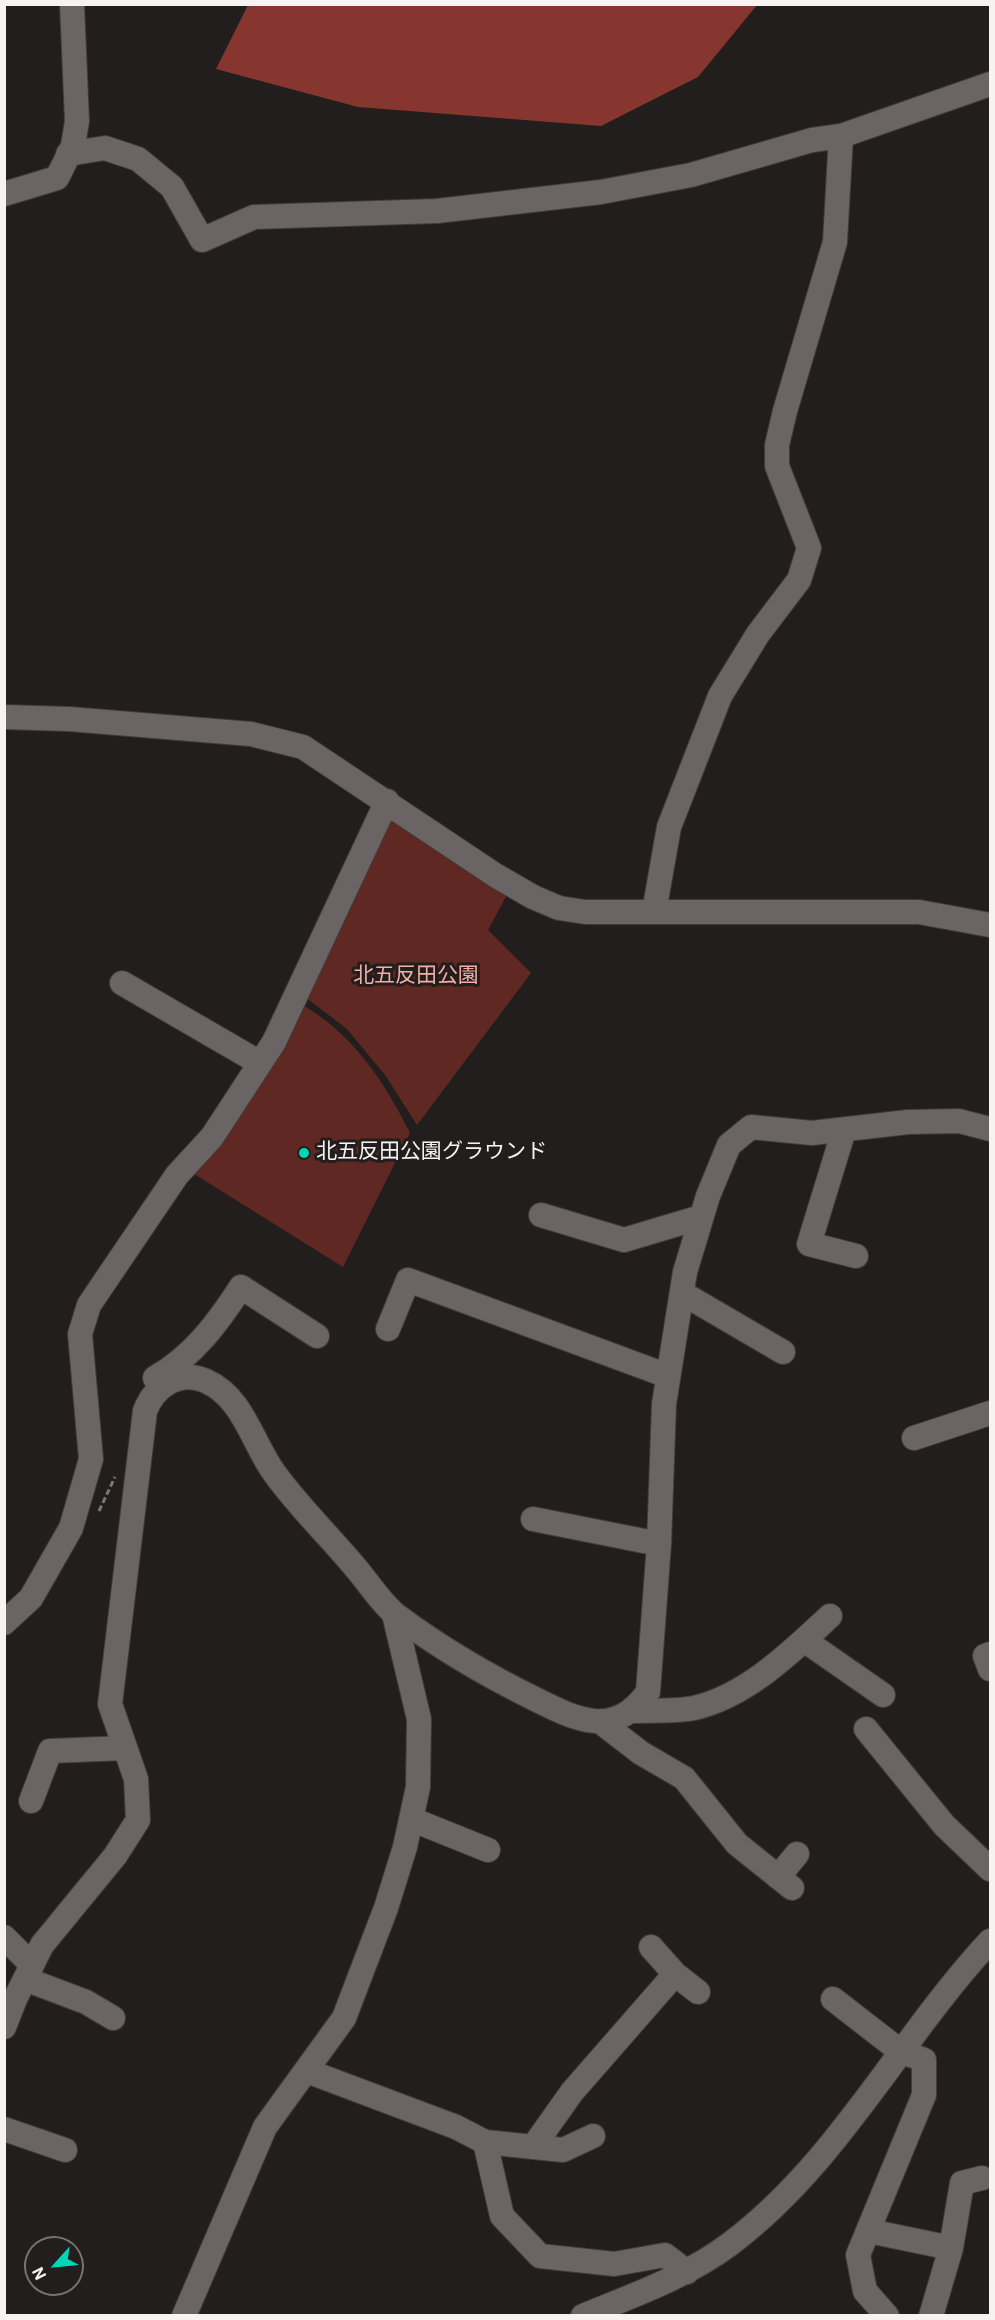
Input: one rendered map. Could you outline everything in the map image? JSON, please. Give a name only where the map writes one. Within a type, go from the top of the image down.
[{"type":"street","points":[[4,194],[57,178],[74,146],[77,121],[72,4]]},
{"type":"street","points":[[68,154],[105,148],[138,159],[172,187],[202,240],[254,217],[437,211],[601,192],[691,175],[812,140],[842,136],[990,84]]},
{"type":"street","points":[[654,912],[669,827],[720,696],[758,634],[799,580],[809,548],[777,466],[777,445],[835,242],[842,136]]},
{"type":"street","points":[[4,717],[91,720],[250,734],[275,738],[303,747],[495,875],[533,897],[559,908],[585,912],[918,912],[990,925]]},
{"type":"street","points":[[4,1623],[30,1598],[71,1528],[91,1459],[80,1334],[89,1305],[177,1175],[212,1137],[274,1042],[387,801]]},
{"type":"street","points":[[122,984],[260,1063]]},
{"type":"street","points":[[602,1723],[623,1717],[648,1692],[659,1544],[664,1404],[668,1376],[682,1293],[701,1217],[729,1145],[752,1126],[812,1133],[908,1122],[959,1121],[990,1129]]},
{"type":"street","points":[[844,1130],[809,1244],[856,1256]]},
{"type":"street","points":[[541,1215],[624,1240],[701,1217]]},
{"type":"street","points":[[388,1329],[408,1280],[668,1376]]},
{"type":"street","points":[[147,1405],[142,1398],[154,1379],[179,1364],[217,1325],[241,1287],[317,1336]]},
{"type":"street","points":[[682,1293],[783,1352]]},
{"type":"street","points":[[4,2027],[42,1945],[115,1856],[138,1820],[136,1779],[110,1704],[147,1405],[151,1395],[168,1382],[186,1377],[206,1381],[237,1406],[274,1473],[394,1614],[493,1678],[577,1718],[602,1723],[641,1753],[684,1778],[737,1844],[785,1883],[797,1854]]},
{"type":"street","points":[[914,1438],[990,1413]]},
{"type":"street","points":[[533,1519],[659,1544]]},
{"type":"street","points":[[184,2316],[265,2127],[344,2019],[386,1908],[418,1787],[419,1719],[394,1614]]},
{"type":"street","points":[[630,1711],[693,1708],[728,1697],[804,1640],[830,1616]]},
{"type":"street","points":[[804,1640],[883,1695]]},
{"type":"street","points":[[990,1654],[985,1656],[990,1669]]},
{"type":"street","points":[[866,1729],[944,1825],[990,1869]]},
{"type":"street","points":[[31,1801],[50,1751],[125,1748]]},
{"type":"street","points":[[411,1819],[488,1851]]},
{"type":"street","points":[[4,1937],[28,1972],[113,2018]]},
{"type":"street","points":[[583,2316],[687,2272],[729,2245],[781,2202],[830,2148],[956,1978],[990,1941]]},
{"type":"street","points":[[651,1947],[675,1974],[698,1992]]},
{"type":"street","points":[[533,2147],[572,2092],[675,1974]]},
{"type":"street","points":[[833,1999],[900,2051],[924,2060],[924,2095],[858,2255],[865,2291],[887,2316]]},
{"type":"street","points":[[307,2071],[456,2127],[485,2142],[563,2150],[593,2136]]},
{"type":"street","points":[[4,2129],[65,2150]]},
{"type":"street","points":[[485,2142],[502,2216],[540,2256],[614,2264],[665,2255],[687,2272]]},
{"type":"street","points":[[931,2316],[951,2248],[962,2183],[982,2178]]},
{"type":"street","points":[[869,2230],[951,2248]]},
{"type":"path","points":[[71,1528],[95,1520],[115,1476]]},
{"type":"green space","name":"北五反田公園","points":[[390,819],[508,893],[488,930],[531,973],[417,1125],[385,1075],[347,1029],[305,997]]},
{"type":"green space","name":"北五反田公園グラウンド","points":[[301,1004],[336,1030],[365,1060],[378,1077],[410,1133],[343,1267],[191,1172]]},
{"type":"shaded area","points":[[248,4],[757,5],[698,77],[601,126],[358,107],[216,69]]},
{"type":"place","name":"北五反田公園グラウンド","points":[[304,1153]]}]
